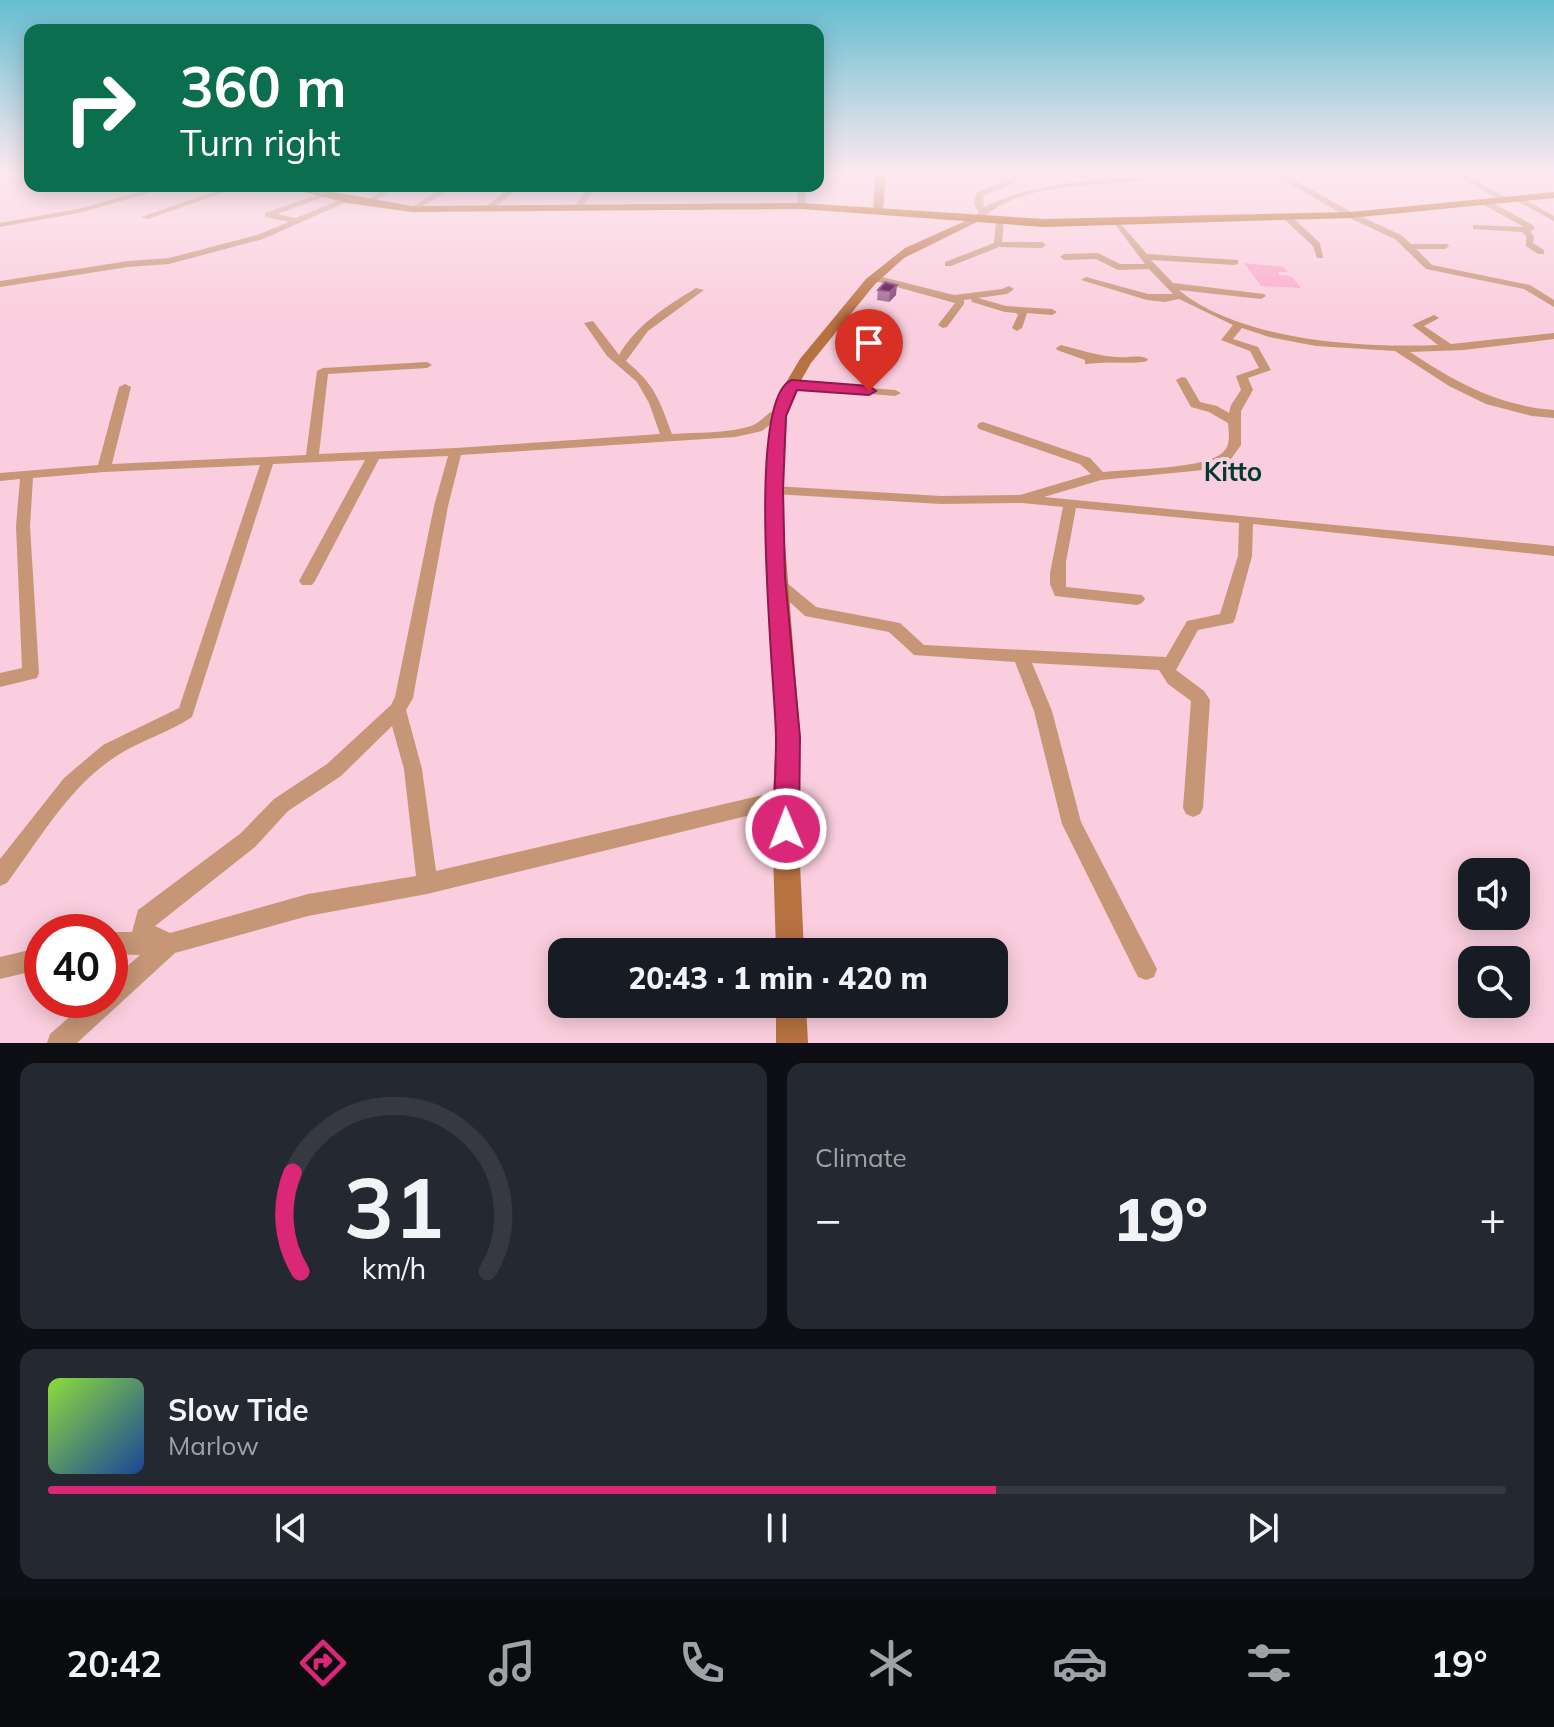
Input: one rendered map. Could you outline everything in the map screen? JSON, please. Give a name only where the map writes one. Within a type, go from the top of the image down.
[{"type":"main road","points":[[1000,222],[1163,222]]},
{"type":"street","points":[[0,284],[128,264],[169,261],[260,237],[295,222]]},
{"type":"street","points":[[790,938],[785,799],[788,737],[775,582],[774,490],[780,411],[792,385],[874,278],[911,249],[967,227],[973,222]]},
{"type":"street","points":[[998,244],[1000,222]]},
{"type":"street","points":[[1292,222],[1317,245],[1320,256]]},
{"type":"street","points":[[1365,222],[1398,237],[1429,267],[1527,287],[1554,304]]},
{"type":"street","points":[[1476,227],[1531,228],[1520,222]]},
{"type":"street","points":[[1118,223],[1180,296],[1240,324],[1296,339],[1398,349],[1449,348],[1554,336]]},
{"type":"street","points":[[1525,230],[1530,236],[1529,244],[1541,252]]},
{"type":"street","points":[[948,264],[998,244],[1042,245]]},
{"type":"street","points":[[1409,247],[1445,246]]},
{"type":"street","points":[[1064,257],[1098,256],[1118,267],[1154,266]]},
{"type":"street","points":[[1145,257],[1235,262]]},
{"type":"street","points":[[874,278],[1019,310],[1052,312]]},
{"type":"street","points":[[1089,285],[1165,299],[1180,296]]},
{"type":"street","points":[[1170,286],[1261,296]]},
{"type":"street","points":[[958,298],[1009,289]]},
{"type":"street","points":[[621,360],[627,347],[661,315],[699,290]]},
{"type":"street","points":[[943,325],[961,302],[958,298]]},
{"type":"street","points":[[1017,328],[1023,315],[1019,310]]},
{"type":"street","points":[[1434,318],[1417,325],[1449,348]]},
{"type":"street","points":[[589,323],[611,354],[642,380],[655,403],[667,437]]},
{"type":"street","points":[[1020,499],[1100,476],[1193,469],[1217,463],[1235,445],[1233,421],[1237,401],[1247,390],[1242,376],[1265,370],[1254,349],[1226,340],[1240,324]]},
{"type":"street","points":[[1061,348],[1091,360],[1143,359]]},
{"type":"street","points":[[1398,349],[1476,398],[1517,411],[1554,414]]},
{"type":"street","points":[[312,459],[323,371],[427,365]]},
{"type":"street","points":[[1182,380],[1195,405],[1213,409],[1233,421]]},
{"type":"street","points":[[792,385],[895,393]]},
{"type":"street","points":[[104,468],[125,387]]},
{"type":"street","points":[[0,477],[104,468],[456,452],[747,432],[758,428],[780,411]]},
{"type":"street","points":[[983,426],[1085,461],[1100,476]]},
{"type":"street","points":[[169,944],[142,931],[146,918],[248,840],[281,805],[334,770],[397,710],[404,698],[442,499],[456,452]]},
{"type":"street","points":[[307,581],[374,456]]},
{"type":"street","points":[[0,876],[69,785],[100,757],[125,742],[169,724],[186,712],[268,461]]},
{"type":"street","points":[[0,680],[31,673],[23,526],[27,475]]},
{"type":"street","points":[[774,490],[941,500],[1020,499],[1554,551]]},
{"type":"street","points":[[1070,505],[1058,566],[1056,584],[1060,592],[1137,599]]},
{"type":"street","points":[[1193,808],[1201,700],[1168,673],[1193,625],[1227,619],[1245,556],[1246,519]]},
{"type":"street","points":[[775,582],[811,612],[894,627],[920,651],[1171,664]]},
{"type":"street","points":[[1021,657],[1043,711],[1072,824],[1146,969]]},
{"type":"street","points":[[397,710],[413,769],[427,884]]},
{"type":"street","points":[[128,943],[169,944],[308,905],[427,884],[785,799]]},
{"type":"street","points":[[128,980],[169,944]]},
{"type":"street","points":[[0,968],[24,962]]},
{"type":"street","points":[[59,1043],[86,1018]]},
{"type":"street","points":[[791,1018],[792,1043]]},
{"type":"shaded area","points":[[1244,263],[1284,267],[1288,272],[1278,272],[1279,275],[1291,276],[1301,288],[1261,286]]},
{"type":"building","points":[[885,282],[897,285],[890,292],[878,290]]},
{"type":"district","name":"Kitto","points":[[1233,472]]},
{"type":"route","points":[[786,829],[788,737],[775,577],[776,431],[784,399],[792,385],[869,391]]}]
